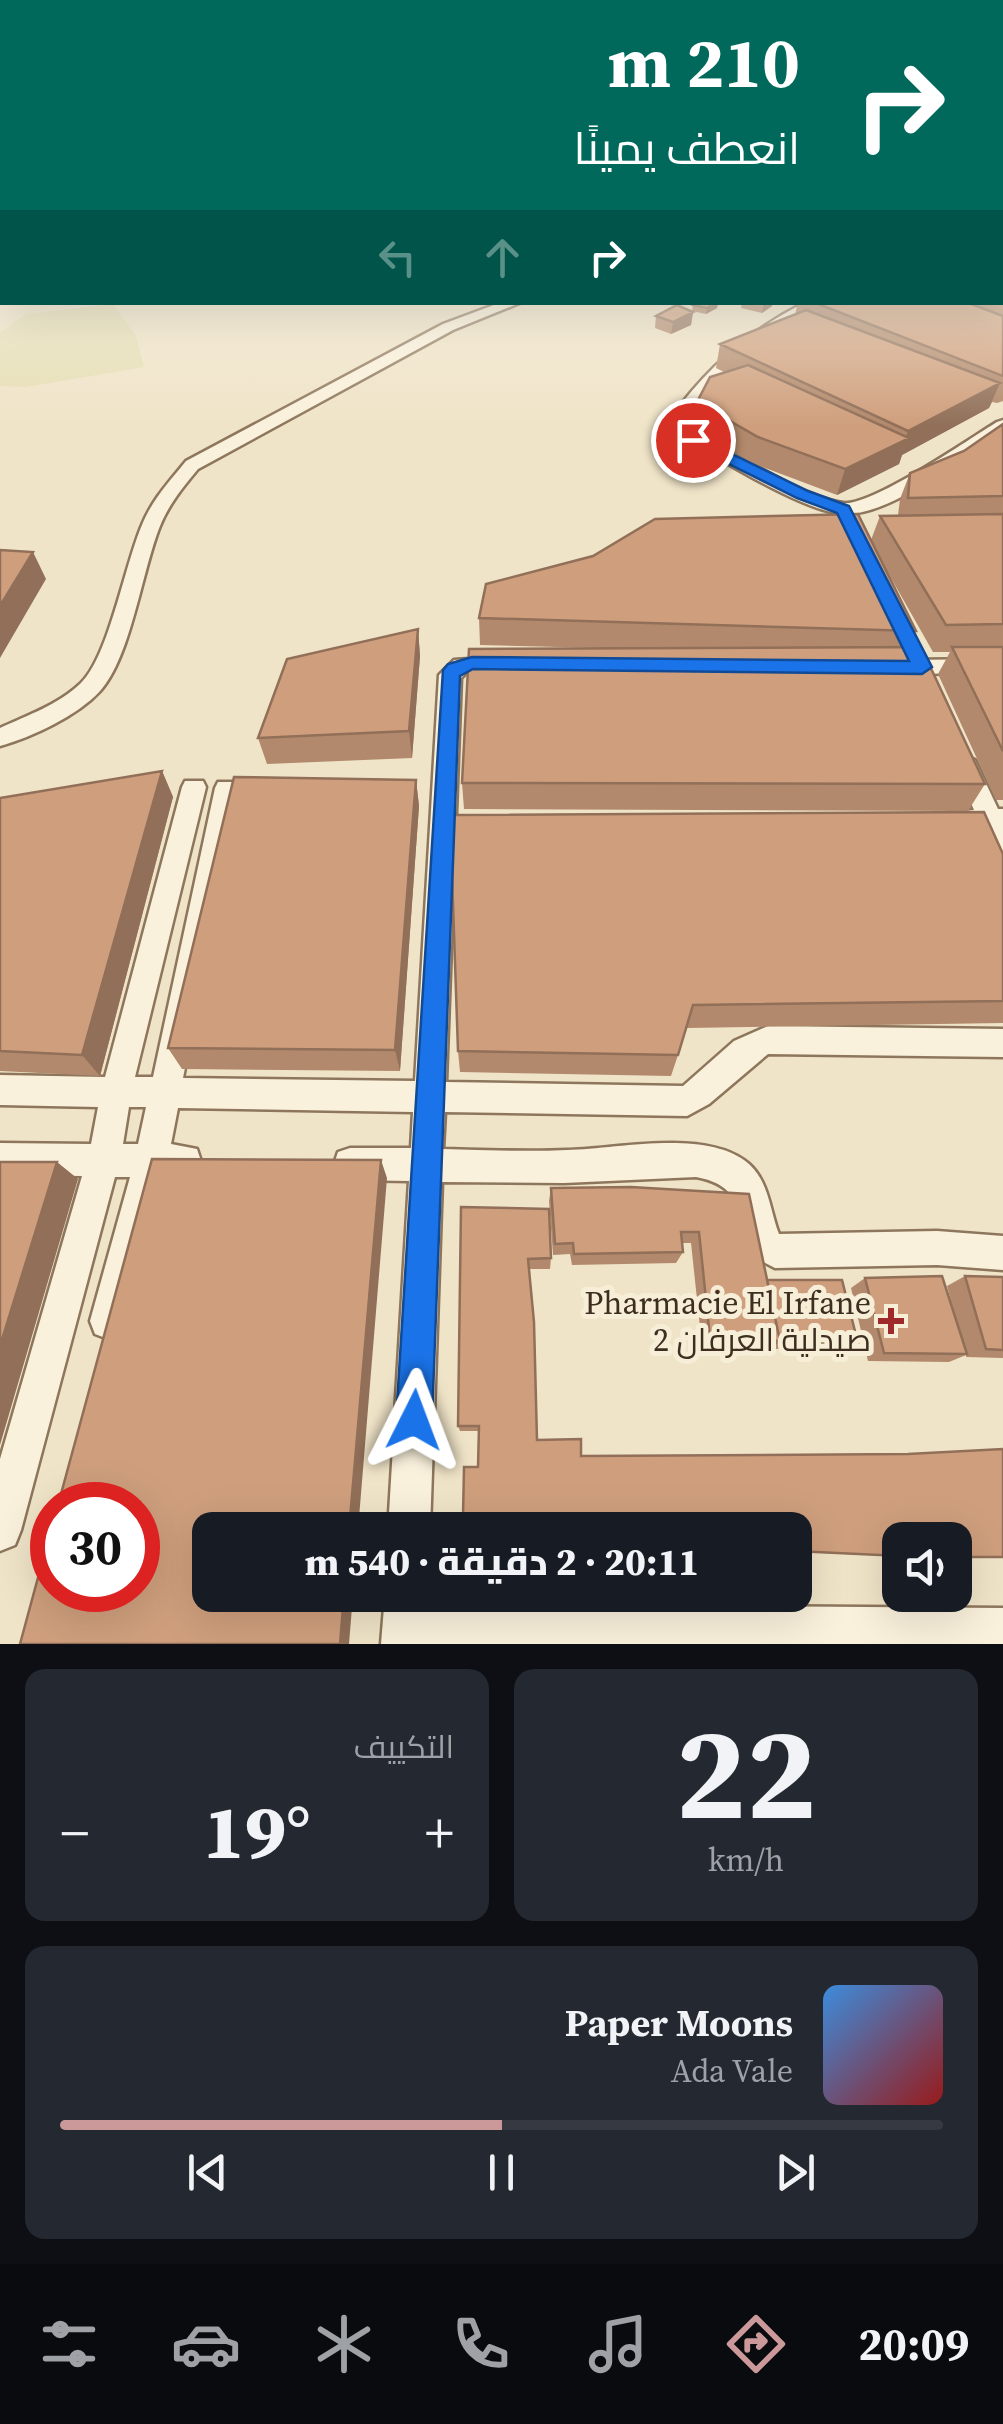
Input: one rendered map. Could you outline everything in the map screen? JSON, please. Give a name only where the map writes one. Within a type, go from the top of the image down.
[{"type":"street","points":[[0,738],[69,705],[93,684],[108,657],[151,525],[164,499],[192,465],[250,430],[448,327],[508,305]]},
{"type":"street","points":[[811,305],[780,321],[720,376],[679,418],[684,432],[802,495],[844,510],[878,500],[922,467],[1003,425]]},
{"type":"street","points":[[780,321],[798,328]]},
{"type":"street","points":[[844,510],[859,534]]},
{"type":"street","points":[[410,1512],[428,1098],[455,826],[434,794],[450,675],[454,669],[472,663],[525,664]]},
{"type":"street","points":[[884,667],[1003,666]]},
{"type":"street","points":[[960,752],[997,819],[1003,848]]},
{"type":"street","points":[[159,789],[222,788]]},
{"type":"street","points":[[0,1530],[104,1158],[117,1089],[222,788]]},
{"type":"street","points":[[100,1352],[150,1160],[222,788]]},
{"type":"street","points":[[932,820],[997,819]]},
{"type":"street","points":[[0,1090],[162,1089],[428,1098],[686,1100],[706,1090],[746,1048],[768,1040],[1003,1043]]},
{"type":"street","points":[[0,1159],[225,1162]]},
{"type":"street","points":[[319,1163],[566,1167],[664,1161],[712,1163],[727,1168],[748,1186],[764,1244],[775,1251],[938,1248],[1003,1253]]},
{"type":"street","points":[[404,1621],[821,1636],[892,1637],[1003,1630]]},
{"type":"shaded area","points":[[114,305],[136,336],[144,367],[26,387],[0,386],[0,333],[26,314]]},
{"type":"building","points":[[677,305],[693,312],[673,322],[656,316]]},
{"type":"building","points":[[821,305],[974,305],[1003,316],[1003,376]]},
{"type":"building","points":[[806,310],[1000,383],[908,431],[720,344]]},
{"type":"building","points":[[748,365],[909,438],[845,469],[758,437],[697,402],[710,377]]},
{"type":"building","points":[[1003,424],[1003,496],[908,498],[910,473],[964,451]]},
{"type":"building","points":[[858,514],[916,631],[479,618],[486,584],[593,556],[655,519]]},
{"type":"building","points":[[1003,514],[1003,624],[946,625],[880,516]]},
{"type":"building","points":[[0,550],[33,552],[0,606]]},
{"type":"building","points":[[418,629],[409,731],[258,738],[287,659]]},
{"type":"building","points":[[921,647],[985,784],[462,783],[469,649]]},
{"type":"building","points":[[952,647],[1003,647],[1003,751]]},
{"type":"building","points":[[162,771],[82,1055],[0,1051],[0,798]]},
{"type":"building","points":[[234,777],[416,780],[395,1050],[168,1048]]},
{"type":"building","points":[[984,812],[1003,854],[1003,1001],[693,1005],[678,1055],[458,1051],[450,815]]},
{"type":"building","points":[[152,1159],[381,1160],[351,1512],[192,1512],[192,1612],[343,1612],[340,1644],[20,1644],[30,1607],[30,1612],[160,1612],[160,1482],[64,1482]]},
{"type":"building","points":[[0,1162],[57,1162],[0,1346]]},
{"type":"building","points":[[631,1187],[749,1194],[780,1341],[710,1338],[699,1232],[681,1232],[683,1252],[574,1254],[573,1243],[555,1244],[551,1188]]},
{"type":"building","points":[[461,1207],[549,1209],[551,1258],[528,1259],[537,1440],[581,1439],[581,1456],[908,1454],[1003,1449],[1003,1557],[972,1557],[972,1522],[882,1522],[882,1555],[812,1552],[812,1512],[463,1512],[464,1467],[478,1467],[479,1426],[458,1426]]},
{"type":"building","points":[[942,1276],[967,1354],[884,1353],[865,1278]]},
{"type":"building","points":[[965,1276],[1003,1277],[1003,1350],[986,1349]]},
{"type":"building","points":[[767,1280],[842,1280],[858,1343],[777,1343],[780,1341]]},
{"type":"place","name":"Pharmacie El Irfane صيدلية العرفان 2","points":[[891,1321]]},
{"type":"route","points":[[414,1420],[450,675],[454,669],[472,663],[922,667],[844,510],[802,495],[693,440]]}]
